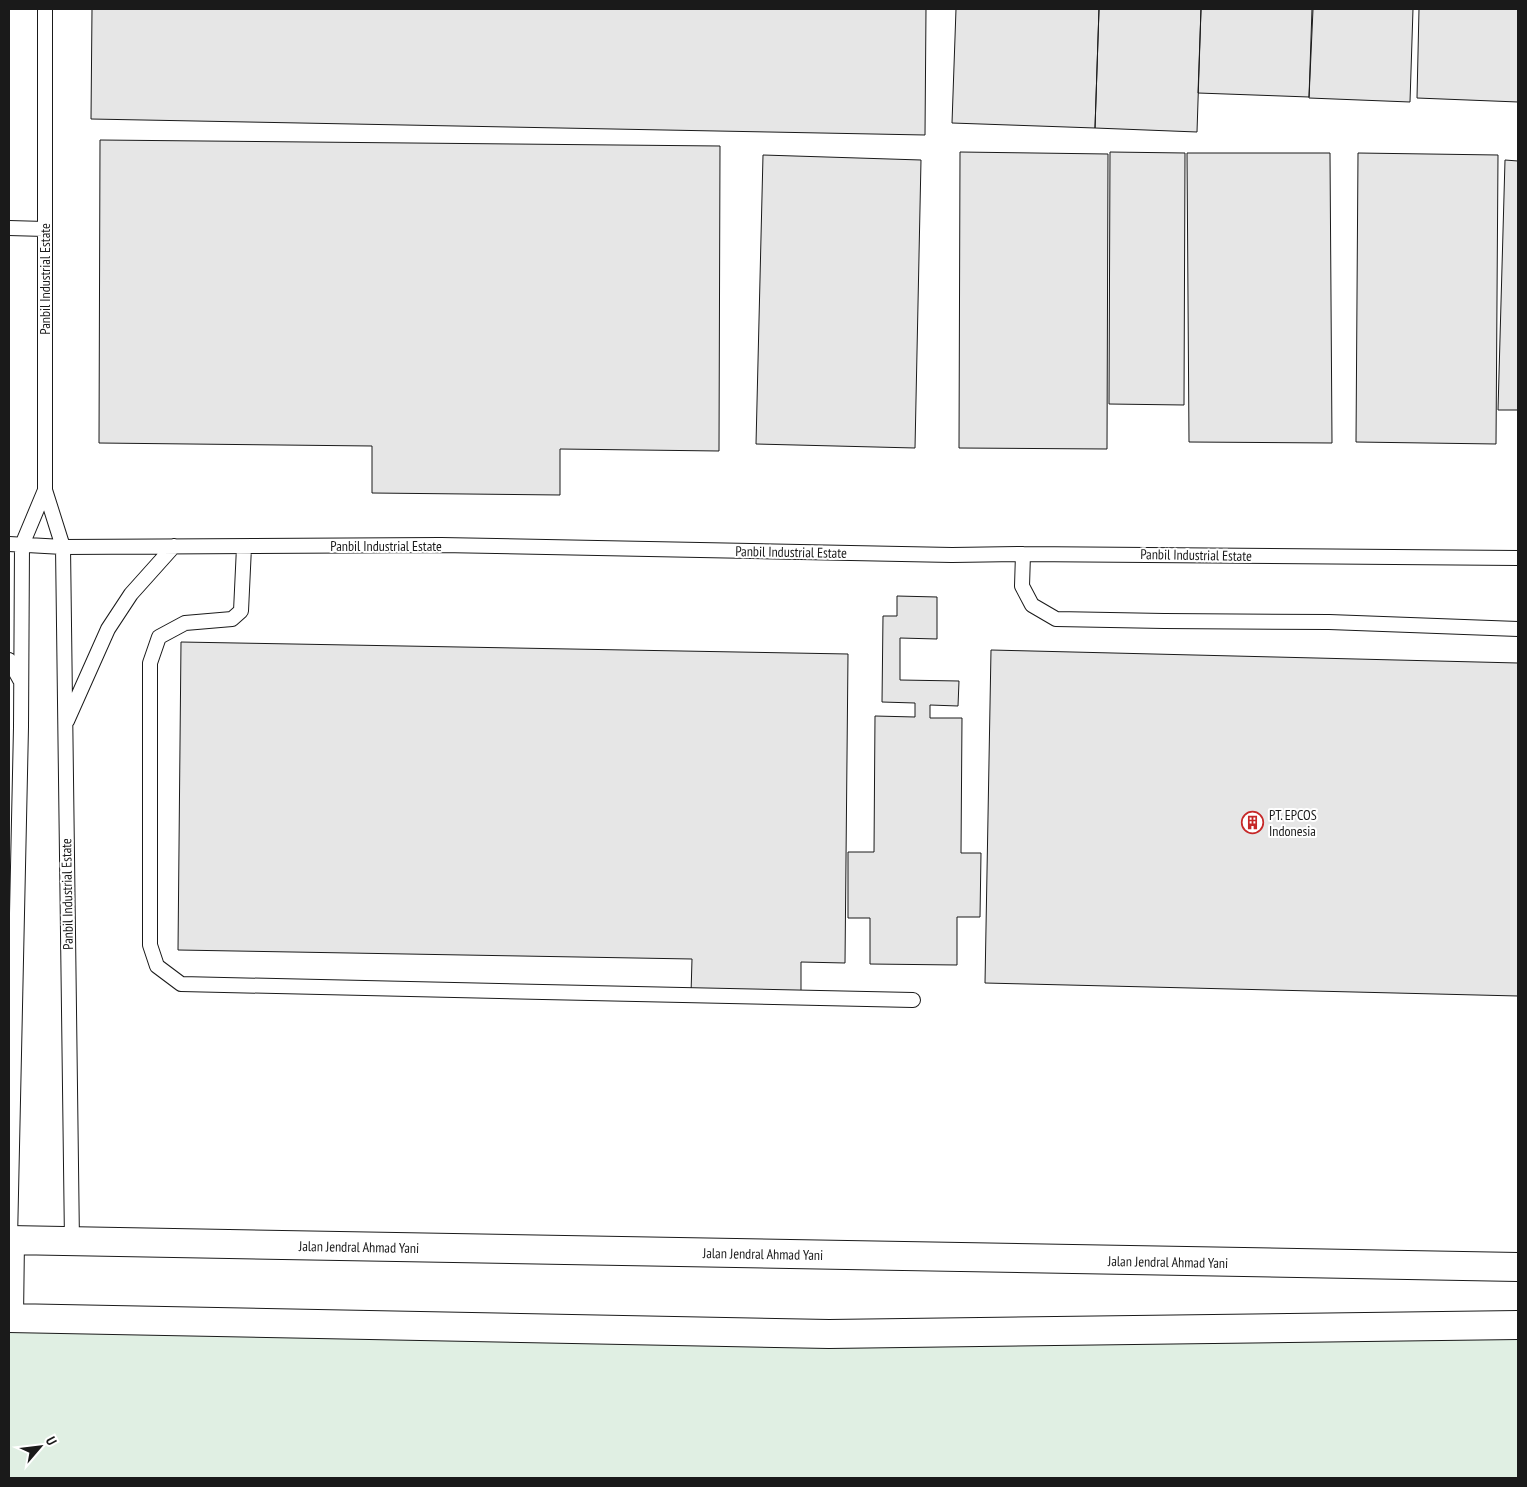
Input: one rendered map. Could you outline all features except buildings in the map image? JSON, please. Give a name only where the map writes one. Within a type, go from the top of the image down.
[{"type":"highway","name":"Jalan Jendral Ahmad Yani","points":[[9,1240],[1518,1267]]},
{"type":"highway","points":[[9,1240],[9,1318],[829,1334],[1518,1325]]},
{"type":"lane","name":"Panbil Industrial Estate","points":[[45,9],[45,490],[63,547],[72,1242]]},
{"type":"lane","points":[[9,228],[45,229]]},
{"type":"lane","points":[[9,1240],[21,727],[16,544],[45,490]]},
{"type":"lane","name":"Panbil Industrial Estate","points":[[16,544],[63,547],[441,545],[943,555],[1518,558]]},
{"type":"lane","points":[[65,726],[108,629],[131,594],[174,546]]},
{"type":"lane","points":[[244,547],[241,611],[232,619],[186,623],[159,637],[150,663],[150,945],[157,966],[180,984],[912,1000]]},
{"type":"lane","points":[[1023,554],[1022,586],[1032,605],[1056,619],[1329,622],[1518,629]]},
{"type":"lane","points":[[9,660],[20,681]]},
{"type":"green space","points":[[9,1318],[1518,1331],[1518,1478],[9,1478]]},
{"type":"place","name":"PT. EPCOS Indonesia","points":[[1253,823]]}]
